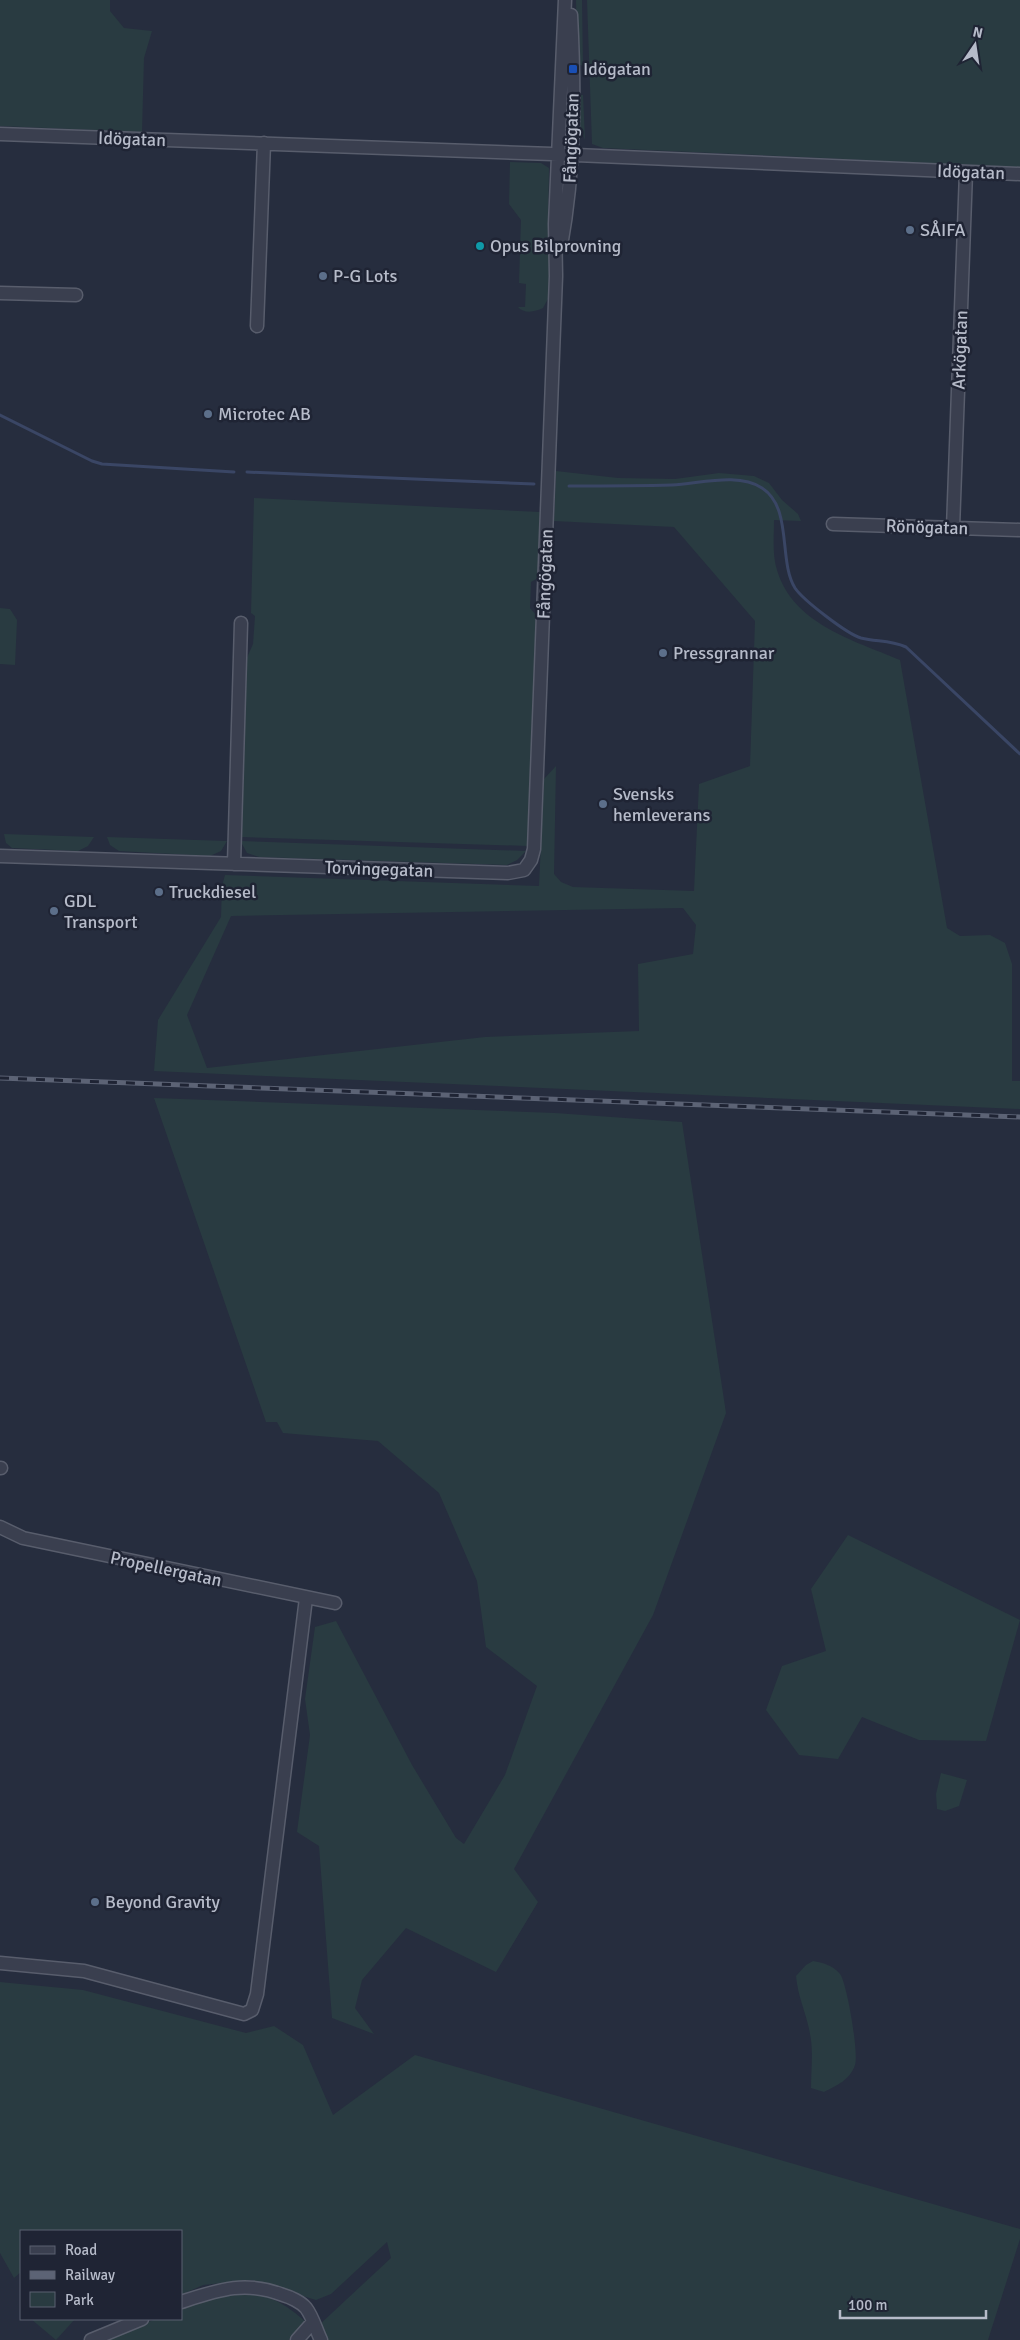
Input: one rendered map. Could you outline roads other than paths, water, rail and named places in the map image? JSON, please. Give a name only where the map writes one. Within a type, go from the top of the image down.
[{"type":"street","name":"Fångögatan","points":[[524,870],[531,860],[534,849],[556,276],[555,224],[565,0]]},
{"type":"street","name":"Fångögatan","points":[[556,276],[570,192],[572,155],[574,96],[570,0]]},
{"type":"street","name":"Idögatan","points":[[0,134],[558,154],[1020,174]]},
{"type":"street","points":[[257,326],[264,143]]},
{"type":"street","name":"Arkögatan","points":[[953,528],[966,172]]},
{"type":"street","points":[[0,293],[76,295]]},
{"type":"street","name":"Rönögatan","points":[[833,524],[1020,530]]},
{"type":"street","points":[[234,864],[241,623]]},
{"type":"street","name":"Torvingegatan","points":[[0,856],[508,873],[524,870]]},
{"type":"street","name":"Propellergatan","points":[[0,1527],[23,1538],[335,1603]]},
{"type":"street","points":[[0,1963],[84,1970],[244,2014],[252,2010],[257,1994],[306,1598]]},
{"type":"street","points":[[182,2302],[221,2288],[244,2286],[269,2289],[291,2298],[305,2307],[321,2340]]},
{"type":"street","points":[[91,2340],[140,2320]]},
{"type":"street","points":[[297,2340],[313,2322]]},
{"type":"waterway","points":[[0,415],[92,461],[102,464],[234,472]]},
{"type":"waterway","points":[[247,472],[534,484]]},
{"type":"waterway","points":[[569,486],[672,485],[730,480],[752,483],[762,488],[772,497],[778,508],[782,521],[787,564],[795,588],[826,616],[854,635],[906,647],[1020,754]]},
{"type":"railway","points":[[0,1078],[1020,1117]]},
{"type":"place","name":"Idögatan","points":[[573,69]]},
{"type":"place","name":"SÅIFA","points":[[910,230]]},
{"type":"place","name":"Opus Bilprovning","points":[[480,246]]},
{"type":"place","name":"P-G Lots","points":[[323,276]]},
{"type":"place","name":"Microtec AB","points":[[208,414]]},
{"type":"place","name":"Pressgrannar","points":[[663,653]]},
{"type":"place","name":"Svensks hemleverans","points":[[603,804]]},
{"type":"place","name":"Truckdiesel","points":[[159,892]]},
{"type":"place","name":"GDL Transport","points":[[54,911]]},
{"type":"place","name":"Beyond Gravity","points":[[95,1902]]}]
